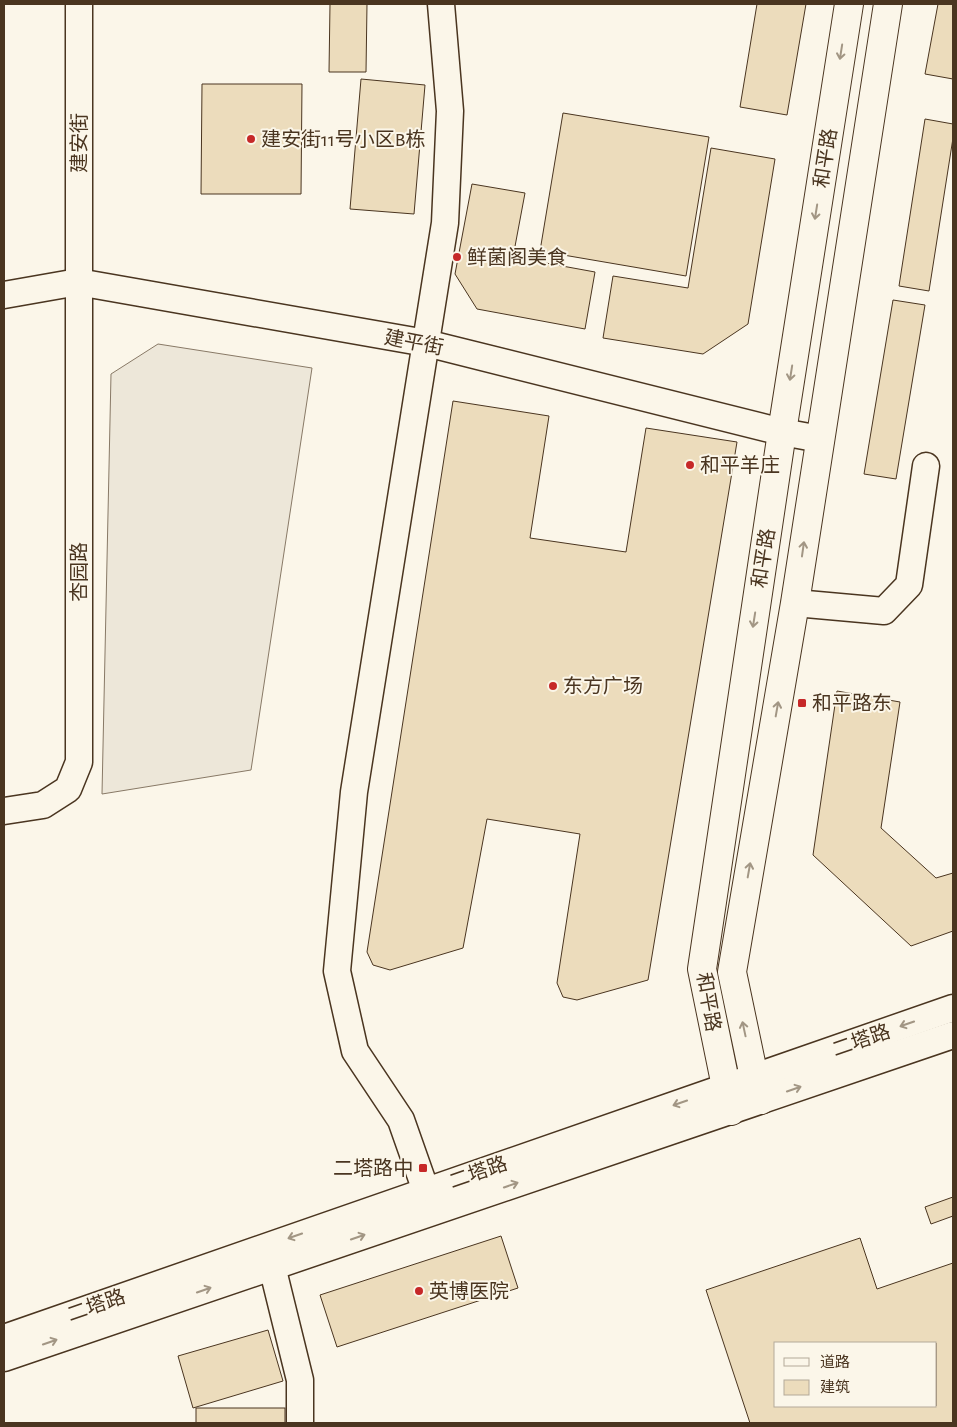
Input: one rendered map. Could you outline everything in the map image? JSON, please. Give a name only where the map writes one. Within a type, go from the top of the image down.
[{"type":"main road","name":"和平路","points":[[728,1099],[702,969],[782,432],[849,4]]},
{"type":"main road","name":"和平路","points":[[758,1089],[732,972],[795,603],[888,4]]},
{"type":"street","name":"建安街","points":[[78,282],[79,4]]},
{"type":"street","points":[[426,1191],[402,1120],[355,1051],[337,971],[354,792],[445,223],[450,111],[442,4]]},
{"type":"street","name":"建平街","points":[[4,295],[78,282],[426,344],[782,432],[820,439]]},
{"type":"street","name":"杏园路","points":[[4,811],[43,805],[68,789],[79,762],[78,282]]},
{"type":"street","points":[[795,603],[884,611],[909,586],[926,466]]},
{"type":"street","name":"二塔路","points":[[758,1089],[953,1008]]},
{"type":"street","name":"二塔路","points":[[4,1338],[269,1256],[758,1089],[953,1035]]},
{"type":"street","name":"二塔路","points":[[4,1358],[269,1256],[426,1191],[728,1099]]},
{"type":"street","points":[[269,1256],[300,1380],[300,1423]]},
{"type":"shaded area","points":[[158,344],[312,368],[251,770],[102,794],[111,374]]},
{"type":"building","points":[[330,4],[367,4],[366,72],[329,72]]},
{"type":"building","points":[[757,4],[806,4],[787,115],[740,107]]},
{"type":"building","points":[[938,4],[953,4],[953,79],[925,74]]},
{"type":"building","points":[[361,79],[425,85],[414,214],[350,209]]},
{"type":"building","name":"建安街11号小区B栋","points":[[202,84],[302,84],[301,194],[201,194]]},
{"type":"building","points":[[563,113],[709,137],[686,276],[540,251]]},
{"type":"building","points":[[925,119],[953,124],[953,138],[929,291],[899,286]]},
{"type":"building","points":[[711,148],[775,159],[748,324],[703,354],[603,338],[613,276],[688,288]]},
{"type":"building","points":[[472,184],[525,193],[513,257],[595,272],[585,329],[477,309],[455,274]]},
{"type":"building","points":[[893,300],[925,305],[896,479],[864,474]]},
{"type":"building","name":"东方广场","points":[[453,401],[549,416],[530,538],[626,552],[646,428],[737,442],[648,980],[577,1000],[563,997],[557,983],[580,834],[487,819],[463,948],[390,970],[373,965],[367,952]]},
{"type":"building","points":[[837,691],[900,702],[881,828],[936,878],[953,873],[953,931],[911,946],[813,855]]},
{"type":"building","points":[[953,1197],[953,1216],[931,1224],[925,1207]]},
{"type":"building","name":"英博医院","points":[[501,1236],[518,1288],[337,1347],[320,1295]]},
{"type":"building","points":[[860,1238],[877,1289],[953,1263],[953,1423],[750,1423],[706,1290]]},
{"type":"building","points":[[268,1330],[283,1381],[193,1408],[178,1356]]},
{"type":"building","points":[[196,1408],[285,1408],[285,1423],[196,1423]]},
{"type":"place","name":"建安街11号小区B栋","points":[[251,139]]},
{"type":"place","name":"鲜菌阁美食","points":[[457,257]]},
{"type":"place","name":"和平羊庄","points":[[690,465]]},
{"type":"place","name":"东方广场","points":[[553,686]]},
{"type":"place","name":"和平路东","points":[[802,703]]},
{"type":"place","name":"二塔路中","points":[[423,1168]]},
{"type":"place","name":"英博医院","points":[[419,1291]]}]
